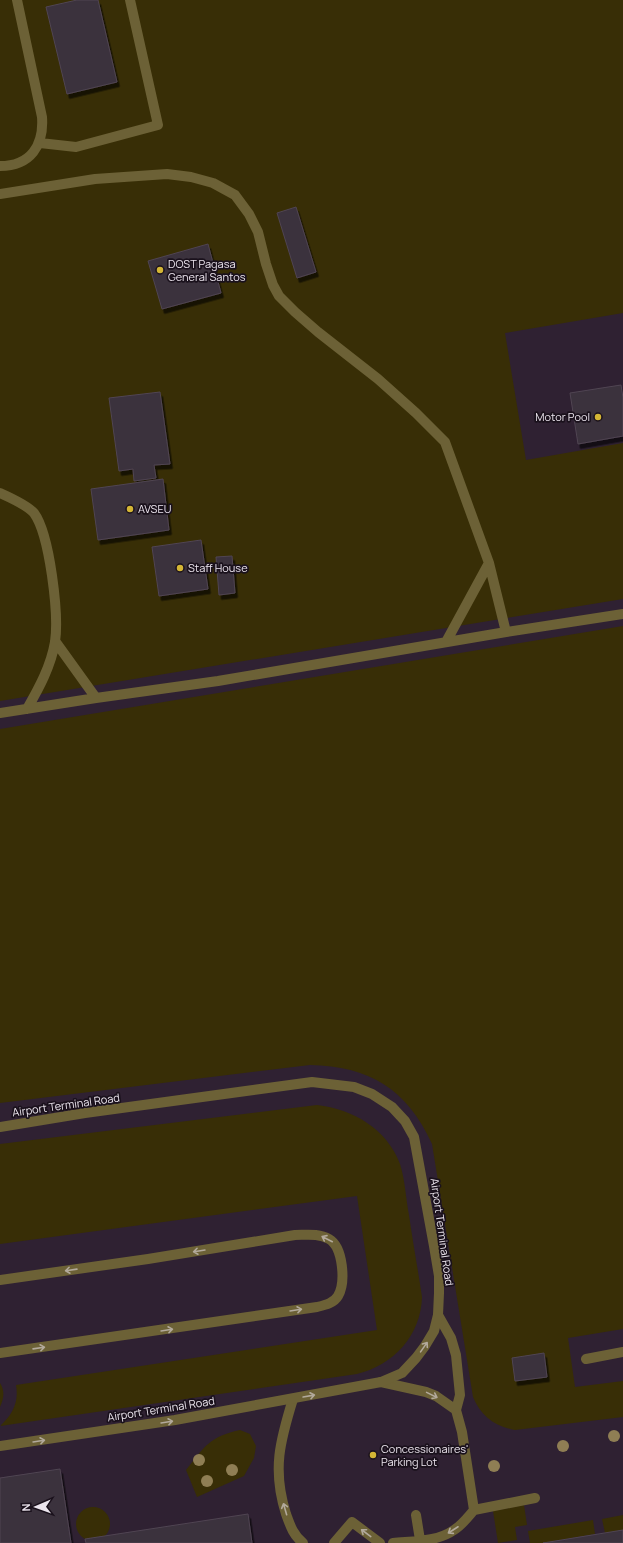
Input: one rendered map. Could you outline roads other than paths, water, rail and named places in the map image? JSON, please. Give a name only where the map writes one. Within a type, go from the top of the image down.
[{"type":"street","points":[[0,166],[8,166],[21,162],[32,154],[40,143],[43,130],[42,117],[16,0]]},
{"type":"street","points":[[40,143],[76,147],[158,125],[130,0]]},
{"type":"street","points":[[0,194],[95,179],[167,174],[192,177],[213,183],[235,195],[249,214],[258,232],[266,264],[273,285],[279,296],[318,332],[378,379],[416,413],[445,442],[489,563],[506,632]]},
{"type":"street","points":[[0,493],[33,513],[41,527],[53,580],[55,600],[55,641],[40,687],[27,709]]},
{"type":"street","points":[[446,642],[489,563]]},
{"type":"street","points":[[0,713],[218,681],[506,632],[623,614]]},
{"type":"street","points":[[55,641],[96,698]]},
{"type":"street","name":"Airport Terminal Road","points":[[0,1126],[312,1082],[354,1087],[372,1094],[392,1107],[405,1121],[414,1138],[439,1276],[438,1315],[434,1331],[426,1346],[402,1373],[381,1382],[175,1420],[0,1446]]},
{"type":"street","points":[[0,1280],[148,1259],[295,1235],[310,1234],[322,1236],[333,1242],[338,1250],[342,1281],[338,1297],[330,1304],[317,1307],[0,1353]]},
{"type":"street","points":[[438,1315],[451,1338],[456,1355],[460,1395],[456,1410],[462,1432],[474,1510]]},
{"type":"street","points":[[586,1359],[623,1352]]},
{"type":"street","points":[[381,1382],[426,1392],[436,1396],[456,1410]]},
{"type":"street","points":[[292,1399],[281,1436],[278,1477],[289,1524],[293,1533],[303,1543]]},
{"type":"street","points":[[393,1543],[436,1538],[455,1530],[474,1510],[535,1498]]},
{"type":"street","points":[[416,1515],[420,1540]]},
{"type":"street","points":[[334,1543],[352,1522],[380,1543]]},
{"type":"place","name":"DOST Pagasa General Santos","points":[[160,270]]},
{"type":"place","name":"Motor Pool","points":[[598,417]]},
{"type":"place","name":"AVSEU","points":[[130,509]]},
{"type":"place","name":"Staff House","points":[[180,568]]},
{"type":"place","name":"Concessionaires' Parking Lot","points":[[373,1455]]}]
